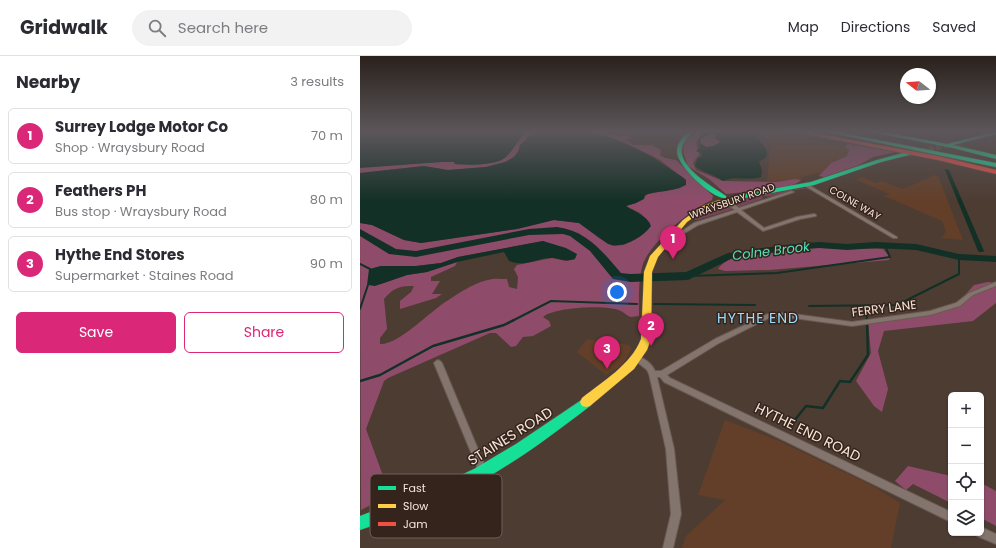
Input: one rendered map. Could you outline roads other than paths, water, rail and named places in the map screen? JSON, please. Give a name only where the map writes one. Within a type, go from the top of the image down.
[{"type":"main road","points":[[679,155],[679,158],[691,172],[727,200]]},
{"type":"main road","name":"WRAYSBURY ROAD","points":[[638,359],[646,339],[646,286],[650,263],[658,250],[685,221],[703,208],[727,200],[827,180],[879,161],[903,155]]},
{"type":"main road","points":[[922,155],[996,171]]},
{"type":"main road","points":[[945,155],[996,165]]},
{"type":"main road","points":[[961,155],[996,162]]},
{"type":"main road","name":"STAINES ROAD","points":[[477,474],[517,451],[558,424],[638,359]]},
{"type":"main road","name":"STAINES ROAD","points":[[360,523],[370,519]]},
{"type":"street","name":"COLNE WAY","points":[[806,185],[895,237]]},
{"type":"street","name":"WRAYSBURY ROAD","points":[[681,233],[696,224],[792,192]]},
{"type":"street","points":[[727,200],[737,210],[764,230],[799,218],[814,215]]},
{"type":"street","name":"FERRY LANE","points":[[658,374],[717,341],[768,316],[786,315],[852,324],[924,314],[958,305],[971,294],[996,284]]},
{"type":"street","name":"HYTHE END ROAD","points":[[638,359],[667,380],[948,516]]},
{"type":"street","points":[[438,363],[483,471]]},
{"type":"street","points":[[658,374],[670,449],[676,514],[668,548]]},
{"type":"street","points":[[984,533],[996,539]]},
{"type":"waterway","points":[[947,170],[981,251]]},
{"type":"waterway","name":"Colne Brook","points":[[360,232],[393,252],[416,254],[529,232],[557,230],[565,231],[574,234],[594,249],[617,276],[630,278],[688,276],[728,256],[784,248],[819,245],[847,247],[876,245],[916,247],[959,257],[996,259]]},
{"type":"waterway","points":[[688,276],[777,273],[890,257],[885,246]]},
{"type":"waterway","points":[[809,306],[897,305],[959,274],[959,257]]},
{"type":"waterway","points":[[360,264],[370,269],[368,285],[360,309]]},
{"type":"waterway","points":[[512,321],[551,301],[637,304]]},
{"type":"waterway","points":[[654,304],[755,305]]},
{"type":"waterway","points":[[866,307],[867,321]]},
{"type":"waterway","points":[[794,421],[806,406],[823,408],[840,381],[850,382],[868,355],[867,320]]},
{"type":"waterway","points":[[360,381],[380,375],[433,346],[504,325],[512,321]]},
{"type":"waterway","points":[[790,426],[795,420]]},
{"type":"place","name":"Surrey Lodge Motor Co","points":[[673,259]]},
{"type":"place","name":"Feathers PH","points":[[651,346]]},
{"type":"place","name":"Hythe End Stores","points":[[607,369]]},
{"type":"district","name":"HYTHE END","points":[[758,318]]}]
